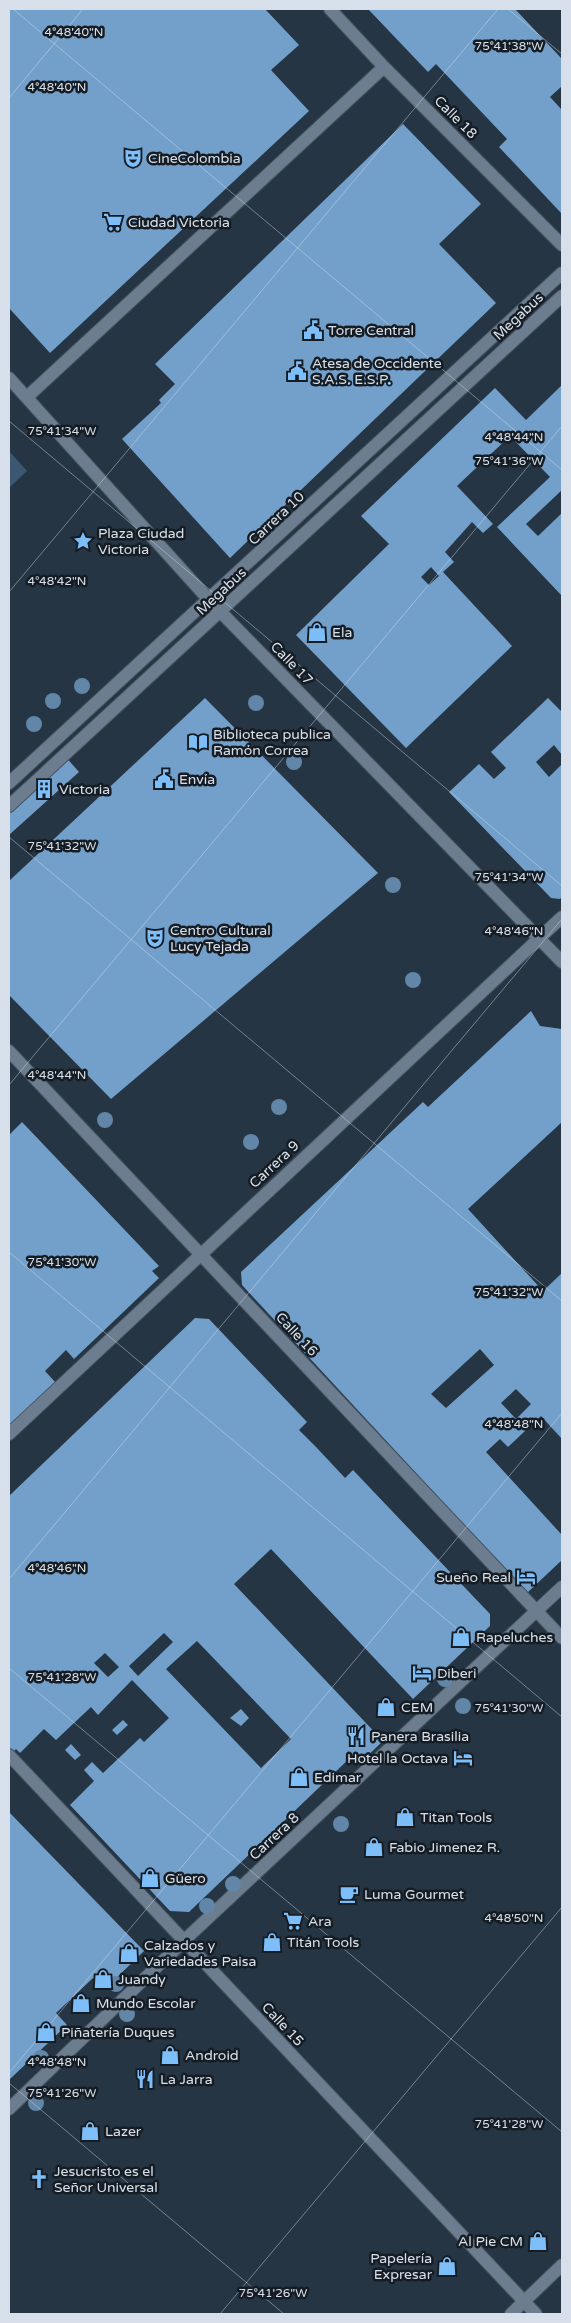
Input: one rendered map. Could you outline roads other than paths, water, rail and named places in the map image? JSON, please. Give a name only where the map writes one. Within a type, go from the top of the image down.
[{"type":"street","name":"Calle 18","points":[[330,9],[384,67],[562,245]]},
{"type":"street","points":[[27,398],[384,67]]},
{"type":"street","name":"Carrera 10","points":[[9,784],[562,273]]},
{"type":"street","name":"Megabus","points":[[9,806],[562,296]]},
{"type":"street","name":"Calle 17","points":[[9,378],[209,600],[562,962]]},
{"type":"street","name":"Carrera 9","points":[[9,1434],[200,1253],[562,917]]},
{"type":"street","name":"Calle 16","points":[[9,1050],[562,1638]]},
{"type":"street","name":"Carrera 8","points":[[9,2109],[184,1941],[562,1587]]},
{"type":"street","name":"Calle 15","points":[[9,1755],[536,2314]]},
{"type":"street","points":[[511,2314],[562,2265]]},
{"type":"place","name":"CineColombia","points":[[133,158]]},
{"type":"place","name":"Ciudad Victoria","points":[[113,222]]},
{"type":"place","name":"Torre Central","points":[[313,330]]},
{"type":"place","name":"Atesa de Occidente S.A.S. E.S.P.","points":[[297,371]]},
{"type":"place","name":"Plaza Ciudad Victoria","points":[[83,541]]},
{"type":"place","name":"Ela","points":[[317,632]]},
{"type":"place","name":"Biblioteca publica Ramón Correa","points":[[198,742]]},
{"type":"place","name":"Envía","points":[[164,779]]},
{"type":"place","name":"Victoria","points":[[44,789]]},
{"type":"place","name":"Centro Cultural Lucy Tejada","points":[[155,938]]},
{"type":"place","name":"Sueño Real","points":[[526,1577]]},
{"type":"place","name":"Rapeluches","points":[[461,1637]]},
{"type":"place","name":"Diberi","points":[[422,1673]]},
{"type":"place","name":"CEM","points":[[386,1707]]},
{"type":"place","name":"Panera Brasilia","points":[[356,1736]]},
{"type":"place","name":"Hotel la Octava","points":[[463,1758]]},
{"type":"place","name":"Edimar","points":[[299,1777]]},
{"type":"place","name":"Titan Tools","points":[[405,1817]]},
{"type":"place","name":"Fabio Jimenez R.","points":[[374,1847]]},
{"type":"place","name":"Güero","points":[[150,1878]]},
{"type":"place","name":"Luma Gourmet","points":[[349,1894]]},
{"type":"place","name":"Ara","points":[[293,1921]]},
{"type":"place","name":"Titán Tools","points":[[272,1942]]},
{"type":"place","name":"Calzados y Variedades Paisa","points":[[129,1953]]},
{"type":"place","name":"Juandy","points":[[103,1979]]},
{"type":"place","name":"Mundo Escolar","points":[[81,2003]]},
{"type":"place","name":"Piñatería Duques","points":[[46,2032]]},
{"type":"place","name":"Android","points":[[170,2055]]},
{"type":"place","name":"La Jarra","points":[[145,2079]]},
{"type":"place","name":"Lazer","points":[[90,2131]]},
{"type":"place","name":"Jesucristo es el Señor Universal","points":[[39,2179]]},
{"type":"place","name":"Al Pie CM","points":[[538,2241]]},
{"type":"place","name":"Papelería Expresar","points":[[447,2266]]}]
